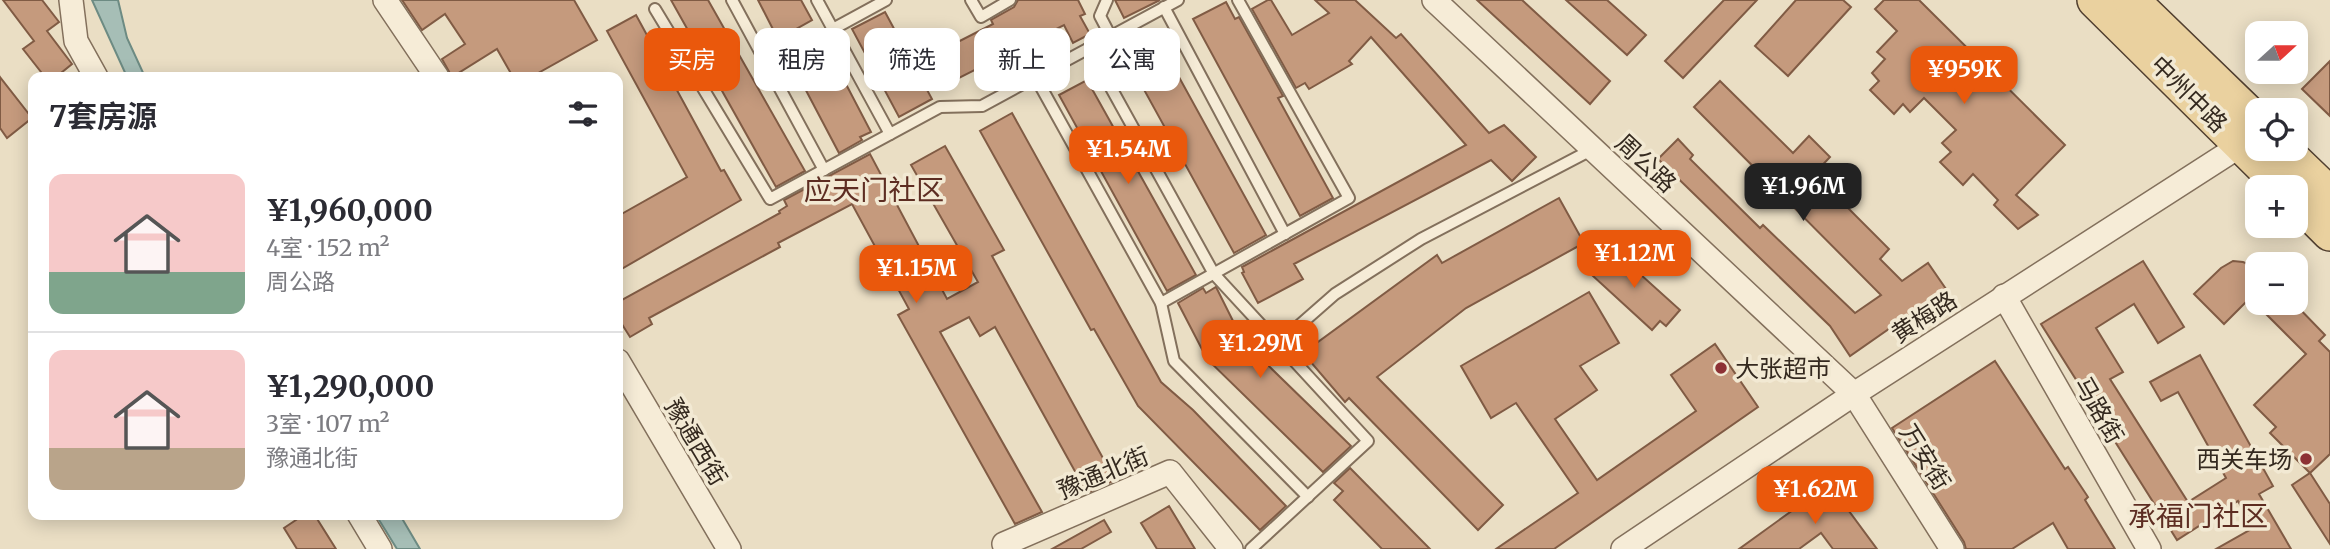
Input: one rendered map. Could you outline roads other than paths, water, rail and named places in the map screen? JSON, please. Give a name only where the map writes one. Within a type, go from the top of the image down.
[{"type":"main road","name":"中州中路","points":[[2095,0],[2245,128]]},
{"type":"main road","name":"中州中路","points":[[2132,0],[2245,126]]},
{"type":"main road","points":[[2295,161],[2330,195]]},
{"type":"main road","points":[[2308,211],[2330,233]]},
{"type":"street","points":[[71,0],[76,40],[93,72]]},
{"type":"street","points":[[385,0],[434,72]]},
{"type":"street","name":"周公路","points":[[1434,0],[1854,394]]},
{"type":"street","name":"黄梅路","points":[[1623,549],[1854,394],[2245,139]]},
{"type":"street","name":"马路街","points":[[2004,296],[2149,549]]},
{"type":"street","name":"豫通西街","points":[[623,369],[729,549]]},
{"type":"street","name":"万安街","points":[[1854,394],[1952,549]]},
{"type":"street","name":"豫通北街","points":[[1004,544],[1170,472],[1231,549]]},
{"type":"street","points":[[363,520],[380,549]]},
{"type":"lane","points":[[732,0],[824,170]]},
{"type":"lane","points":[[817,0],[832,28]]},
{"type":"lane","points":[[835,28],[886,0]]},
{"type":"lane","points":[[971,0],[981,17],[1010,0]]},
{"type":"lane","points":[[1106,28],[1100,16],[1107,0]]},
{"type":"lane","points":[[1127,28],[1178,0]]},
{"type":"lane","points":[[1161,303],[1349,198],[1238,0]]},
{"type":"lane","points":[[1164,7],[1285,234]]},
{"type":"lane","points":[[655,9],[771,199],[940,107],[982,106],[1010,91]]},
{"type":"lane","points":[[850,60],[890,134]]},
{"type":"lane","points":[[1042,91],[1161,303],[1174,360],[1308,497]]},
{"type":"lane","points":[[1113,91],[1214,274],[1368,441],[1251,549]]},
{"type":"lane","points":[[1278,344],[1335,294],[1421,239],[1593,149]]},
{"type":"water","points":[[92,0],[118,0],[127,38],[143,72],[125,72]]},
{"type":"water","points":[[379,520],[403,520],[420,549],[397,549]]},
{"type":"place","name":"大张超市","points":[[1721,368]]},
{"type":"place","name":"西关车场","points":[[2306,459]]},
{"type":"district","name":"应天门社区","points":[[874,190]]},
{"type":"district","name":"承福门社区","points":[[2198,516]]}]
